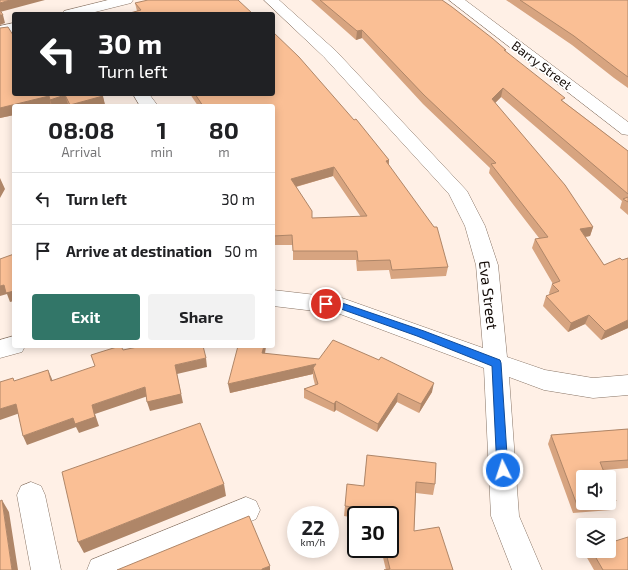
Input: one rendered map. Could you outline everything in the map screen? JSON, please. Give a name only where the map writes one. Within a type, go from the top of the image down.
[{"type":"street","points":[[79,12],[126,0]]},
{"type":"street","name":"Eva Street","points":[[271,0],[330,54],[457,191],[475,226],[487,265],[496,363],[506,516],[527,570]]},
{"type":"street","name":"Barry Street","points":[[456,0],[628,130]]},
{"type":"street","points":[[0,31],[12,28]]},
{"type":"street","points":[[275,298],[342,306],[420,333],[544,380],[593,388],[628,385]]},
{"type":"street","points":[[0,349],[12,346]]},
{"type":"street","points":[[31,494],[46,570]]},
{"type":"street","points":[[102,570],[246,510]]},
{"type":"building","points":[[0,0],[10,0],[0,3]]},
{"type":"building","points":[[148,0],[238,0],[251,12],[134,12],[141,10],[135,3]]},
{"type":"building","points":[[320,0],[442,0],[492,38],[506,50],[504,50],[565,98],[561,100],[628,151],[628,194],[503,88],[492,99],[565,185],[593,227],[580,229],[604,265],[620,258],[622,260],[628,258],[628,320],[605,331],[589,315],[571,323],[546,296],[559,291],[552,284],[560,281],[535,239],[548,237],[491,164],[496,163],[424,95],[362,30],[357,31]]},
{"type":"building","points":[[520,0],[628,0],[628,77],[574,36]]},
{"type":"building","points":[[8,27],[12,33],[12,96],[49,96],[0,108],[0,28]]},
{"type":"building","points":[[275,34],[299,57],[354,120],[356,119],[389,160],[386,161],[434,227],[437,227],[448,267],[392,270],[390,260],[358,261],[357,251],[293,251],[292,235],[275,236],[275,104],[202,104],[196,96],[275,96]],"holes":[[[334,167],[367,216],[312,218],[312,211],[291,179]]]},
{"type":"building","points":[[49,96],[62,96],[50,100]]},
{"type":"building","points":[[66,96],[103,96],[74,104],[70,104]]},
{"type":"building","points":[[628,197],[628,202],[623,199]]},
{"type":"building","points":[[12,255],[12,292],[6,293],[4,285],[0,286],[0,259]]},
{"type":"building","points":[[333,340],[379,360],[381,357],[434,383],[421,404],[398,393],[378,424],[336,401],[334,404],[304,389],[318,384],[313,368],[316,364],[228,384],[237,348],[263,348],[262,353],[319,359]]},
{"type":"building","points":[[114,348],[122,348],[123,350],[132,348],[204,348],[206,358],[175,365],[181,394],[147,402],[145,387],[92,405],[95,417],[75,424],[73,418],[23,436],[16,404],[0,409],[0,382],[13,378],[14,381],[48,370],[51,381],[95,366],[91,355]]},
{"type":"building","points":[[200,423],[224,484],[78,542],[62,472]]},
{"type":"building","points":[[628,429],[628,460],[600,462],[603,470],[576,470],[576,502],[551,435]]},
{"type":"building","points":[[367,455],[436,463],[435,484],[416,482],[414,531],[439,527],[453,570],[384,570],[390,569],[387,558],[399,558],[399,506],[345,506],[347,484],[364,486]]},
{"type":"building","points":[[2,500],[12,570],[0,570],[0,501]]},
{"type":"building","points":[[249,516],[270,566],[262,570],[117,570]]},
{"type":"building","points":[[628,537],[628,570],[603,570],[596,558],[616,558],[616,541]]},
{"type":"route","points":[[326,304],[342,306],[420,333],[496,363],[503,470]]}]
